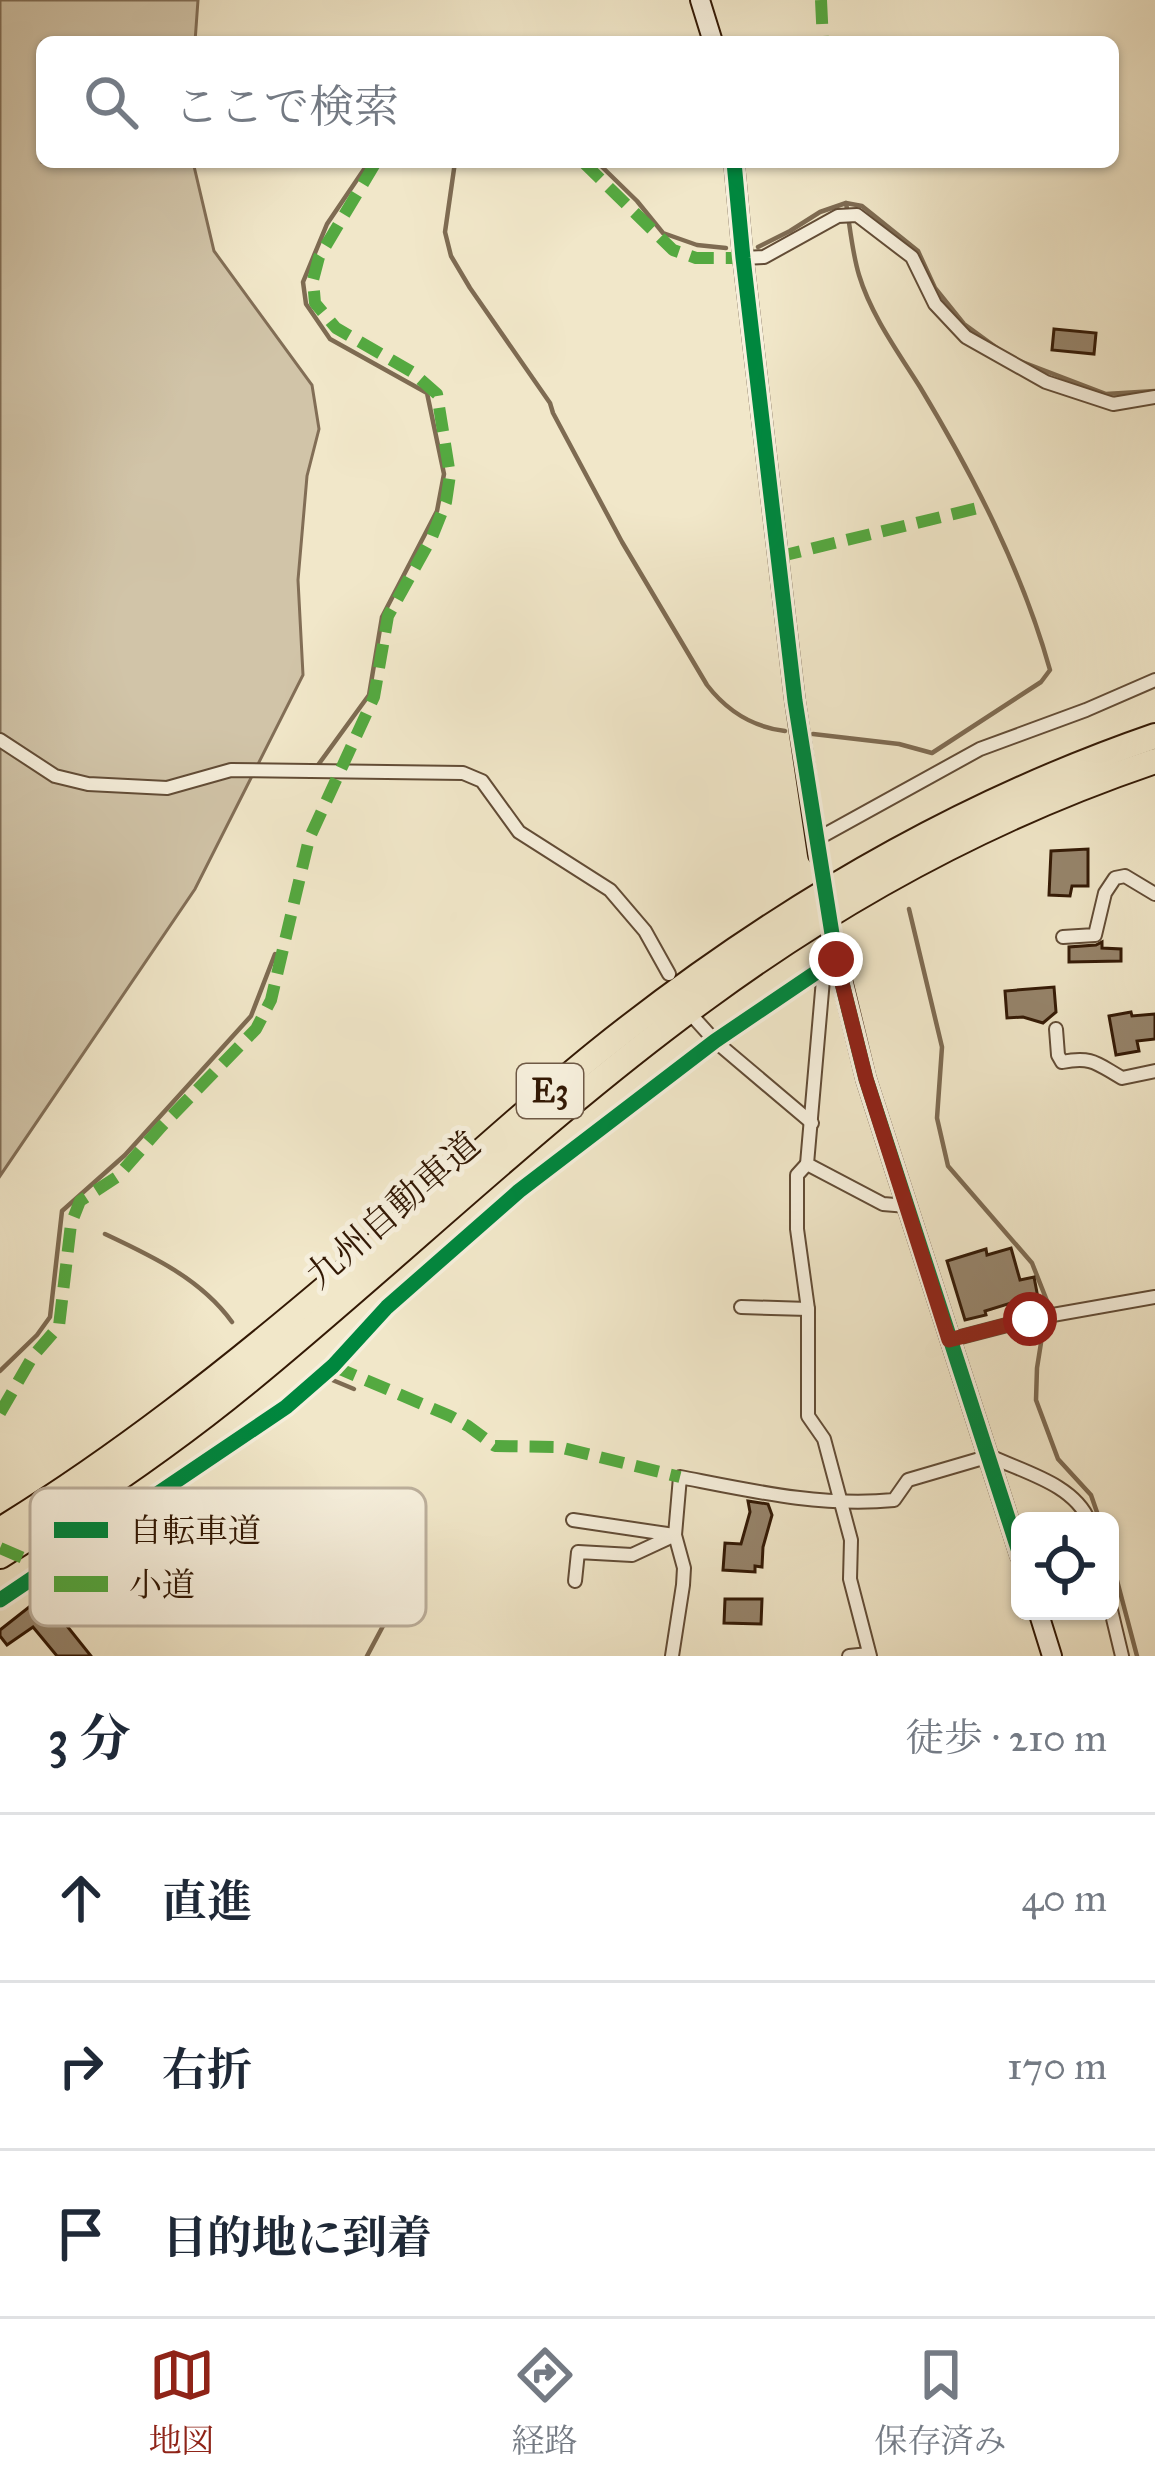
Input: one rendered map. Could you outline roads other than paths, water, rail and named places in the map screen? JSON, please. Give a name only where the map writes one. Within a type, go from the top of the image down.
[{"type":"highway","name":"九州自動車道","points":[[65,1488],[227,1368],[530,1108],[694,978],[891,854],[990,803],[1155,736]]},
{"type":"highway","name":"九州自動車道","points":[[104,1488],[243,1386],[596,1083],[706,997],[883,884],[999,824],[1155,761]]},
{"type":"highway","name":"九州自動車道","points":[[0,1530],[30,1511]]},
{"type":"highway","name":"九州自動車道","points":[[0,1556],[30,1536]]},
{"type":"street","points":[[700,0],[711,36]]},
{"type":"street","points":[[734,168],[792,681],[818,847],[980,748],[1155,680]]},
{"type":"street","points":[[742,258],[764,257],[838,216],[856,215],[912,257],[934,304],[966,337],[1046,382],[1113,404],[1155,397]]},
{"type":"street","points":[[0,740],[56,776],[88,784],[167,788],[231,770],[464,773],[482,781],[519,832],[610,890],[645,931],[669,974]]},
{"type":"street","points":[[1063,937],[1095,935],[1105,893],[1115,878],[1125,876],[1155,894]]},
{"type":"street","points":[[831,935],[807,1163],[797,1175],[797,1229],[808,1309],[808,1416],[824,1439],[851,1540],[850,1579],[869,1655],[849,1656]]},
{"type":"street","points":[[166,1488],[286,1407],[333,1366],[387,1307],[519,1191],[715,1041],[830,963]]},
{"type":"street","points":[[830,963],[1011,1525]]},
{"type":"street","points":[[696,1020],[812,1123]]},
{"type":"street","points":[[1056,1029],[1062,1062],[1093,1060],[1122,1078],[1155,1071]]},
{"type":"street","points":[[807,1163],[883,1204],[907,1206]]},
{"type":"street","points":[[949,1340],[1030,1319],[1155,1297]]},
{"type":"street","points":[[741,1307],[808,1309]]},
{"type":"street","points":[[672,1656],[684,1568],[676,1535],[680,1478],[804,1501],[894,1500],[908,1480],[990,1456],[1070,1493],[1085,1512]]},
{"type":"street","points":[[574,1520],[676,1535]]},
{"type":"street","points":[[575,1581],[578,1552],[632,1555],[676,1535]]},
{"type":"street","points":[[0,1600],[30,1580]]},
{"type":"street","points":[[1041,1620],[1052,1656]]},
{"type":"street","points":[[1113,1620],[1122,1656]]},
{"type":"waterway","points":[[318,765],[369,695],[382,617],[437,511],[444,474],[427,393],[330,339],[306,304],[303,282],[327,224],[365,168]]},
{"type":"waterway","points":[[454,168],[445,232],[451,256],[550,403],[622,542],[707,685],[742,716],[785,731]]},
{"type":"waterway","points":[[603,168],[663,233],[697,245],[726,248]]},
{"type":"waterway","points":[[758,247],[820,212],[846,203],[862,206],[918,251],[935,288],[964,324],[997,348]]},
{"type":"waterway","points":[[813,734],[899,744],[932,753],[1041,682],[1050,670],[1025,596],[977,489],[870,304],[857,266],[846,203]]},
{"type":"waterway","points":[[1017,360],[1106,394],[1155,391]]},
{"type":"waterway","points":[[909,909],[942,1047],[937,1118],[948,1166],[1032,1263],[1047,1301]]},
{"type":"waterway","points":[[0,1371],[50,1317],[62,1211],[125,1155],[251,1016],[275,954]]},
{"type":"waterway","points":[[105,1234],[191,1281],[232,1322]]},
{"type":"waterway","points":[[1044,1324],[1036,1400],[1058,1459],[1091,1495],[1097,1512]]},
{"type":"waterway","points":[[330,1379],[354,1389]]},
{"type":"waterway","points":[[1119,1588],[1137,1656]]},
{"type":"waterway","points":[[367,1656],[383,1626]]},
{"type":"tunnel","points":[[818,855],[826,904]]}]
